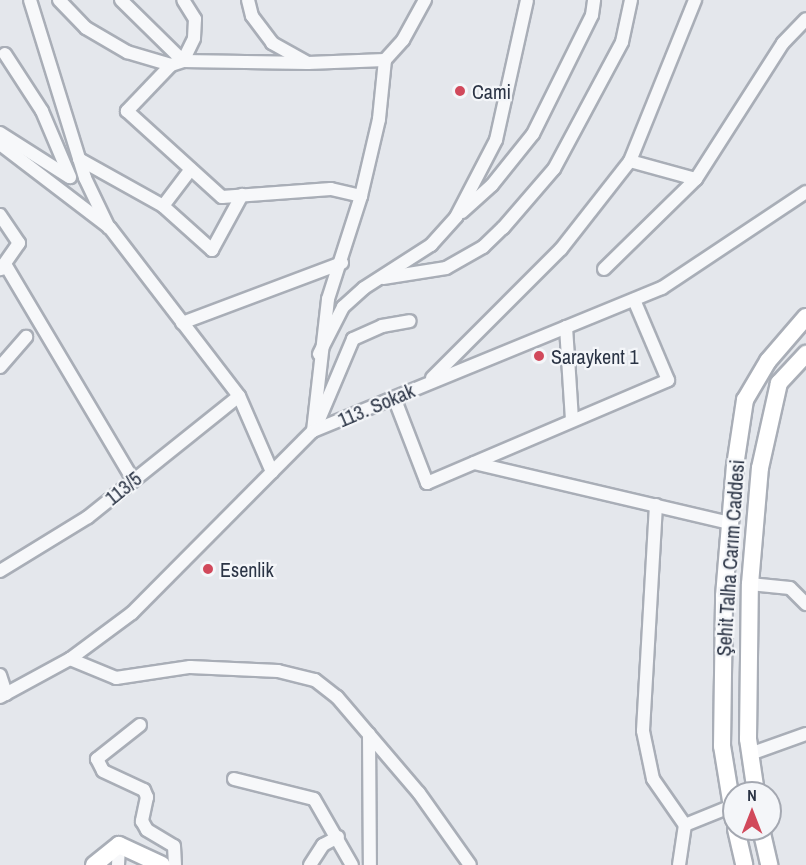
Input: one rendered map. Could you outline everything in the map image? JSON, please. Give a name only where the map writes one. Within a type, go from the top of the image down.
[{"type":"street","points":[[30,0],[85,178],[110,228],[239,396],[272,472]]},
{"type":"street","points":[[59,0],[86,28],[127,52],[177,63],[308,63],[385,60]]},
{"type":"street","points":[[121,0],[177,63]]},
{"type":"street","points":[[183,0],[195,19],[194,38],[177,63],[127,111],[222,197],[332,189],[361,196]]},
{"type":"street","points":[[248,0],[252,16],[272,43],[308,63]]},
{"type":"street","points":[[313,431],[319,354],[328,299],[342,262],[361,196],[379,119],[385,60],[403,40],[425,0]]},
{"type":"street","points":[[456,217],[496,140],[527,0]]},
{"type":"street","points":[[319,354],[344,307],[431,244],[456,217],[492,185],[533,134],[592,15],[594,0]]},
{"type":"street","points":[[382,278],[446,268],[483,247],[503,228],[554,169],[622,42],[631,0]]},
{"type":"street","points":[[427,383],[561,249],[630,161],[695,0]]},
{"type":"street","points":[[604,269],[696,179],[783,43],[806,19]]},
{"type":"street","points":[[5,54],[42,111],[70,177]]},
{"type":"street","points":[[0,133],[70,177],[85,178]]},
{"type":"street","points":[[0,144],[110,228]]},
{"type":"street","points":[[79,159],[163,206],[212,250],[242,195]]},
{"type":"street","points":[[630,161],[696,179]]},
{"type":"street","points":[[163,206],[190,169]]},
{"type":"street","name":"113. Sokak","points":[[3,695],[70,659],[132,614],[313,431],[395,400],[427,383],[662,288],[806,192]]},
{"type":"street","points":[[0,215],[19,243],[2,267],[133,480]]},
{"type":"street","points":[[182,323],[342,262]]},
{"type":"street","points":[[395,400],[427,483],[668,380],[634,300]]},
{"type":"street","name":"Şehit Talha Carım Caddesi","points":[[728,781],[722,746],[725,590],[730,523],[745,400],[768,361],[806,317]]},
{"type":"street","points":[[313,431],[353,339],[382,326],[410,321]]},
{"type":"street","points":[[566,327],[572,420]]},
{"type":"street","points":[[0,367],[26,337]]},
{"type":"street","name":"Şehit Talha Carım Caddesi","points":[[754,781],[750,754],[750,591],[760,468],[779,383],[806,354]]},
{"type":"street","name":"113/5","points":[[0,571],[57,539],[239,396]]},
{"type":"street","points":[[474,462],[755,527]]},
{"type":"street","points":[[656,505],[643,731],[653,778],[685,825],[679,865]]},
{"type":"street","points":[[725,590],[790,588],[806,604]]},
{"type":"street","points":[[70,659],[116,678],[190,667],[278,671],[315,680],[337,697],[369,734],[470,865]]},
{"type":"street","points":[[0,675],[3,695]]},
{"type":"street","points":[[140,725],[97,759],[103,771],[144,790],[147,797],[142,821],[147,830],[174,846],[176,865]]},
{"type":"street","points":[[369,734],[370,865]]},
{"type":"street","points":[[750,754],[806,734]]},
{"type":"street","points":[[234,779],[314,799],[338,837],[352,865]]},
{"type":"street","points":[[685,825],[722,816]]},
{"type":"street","points":[[310,865],[323,845],[338,837]]},
{"type":"street","points":[[739,841],[744,865]]},
{"type":"street","points":[[764,841],[769,865]]},
{"type":"street","points":[[94,865],[119,845]]},
{"type":"street","points":[[118,865],[119,845]]},
{"type":"street","points":[[119,845],[162,865]]},
{"type":"place","name":"Cami","points":[[460,91]]},
{"type":"place","name":"Saraykent 1","points":[[539,356]]},
{"type":"place","name":"Esenlik","points":[[208,569]]}]
